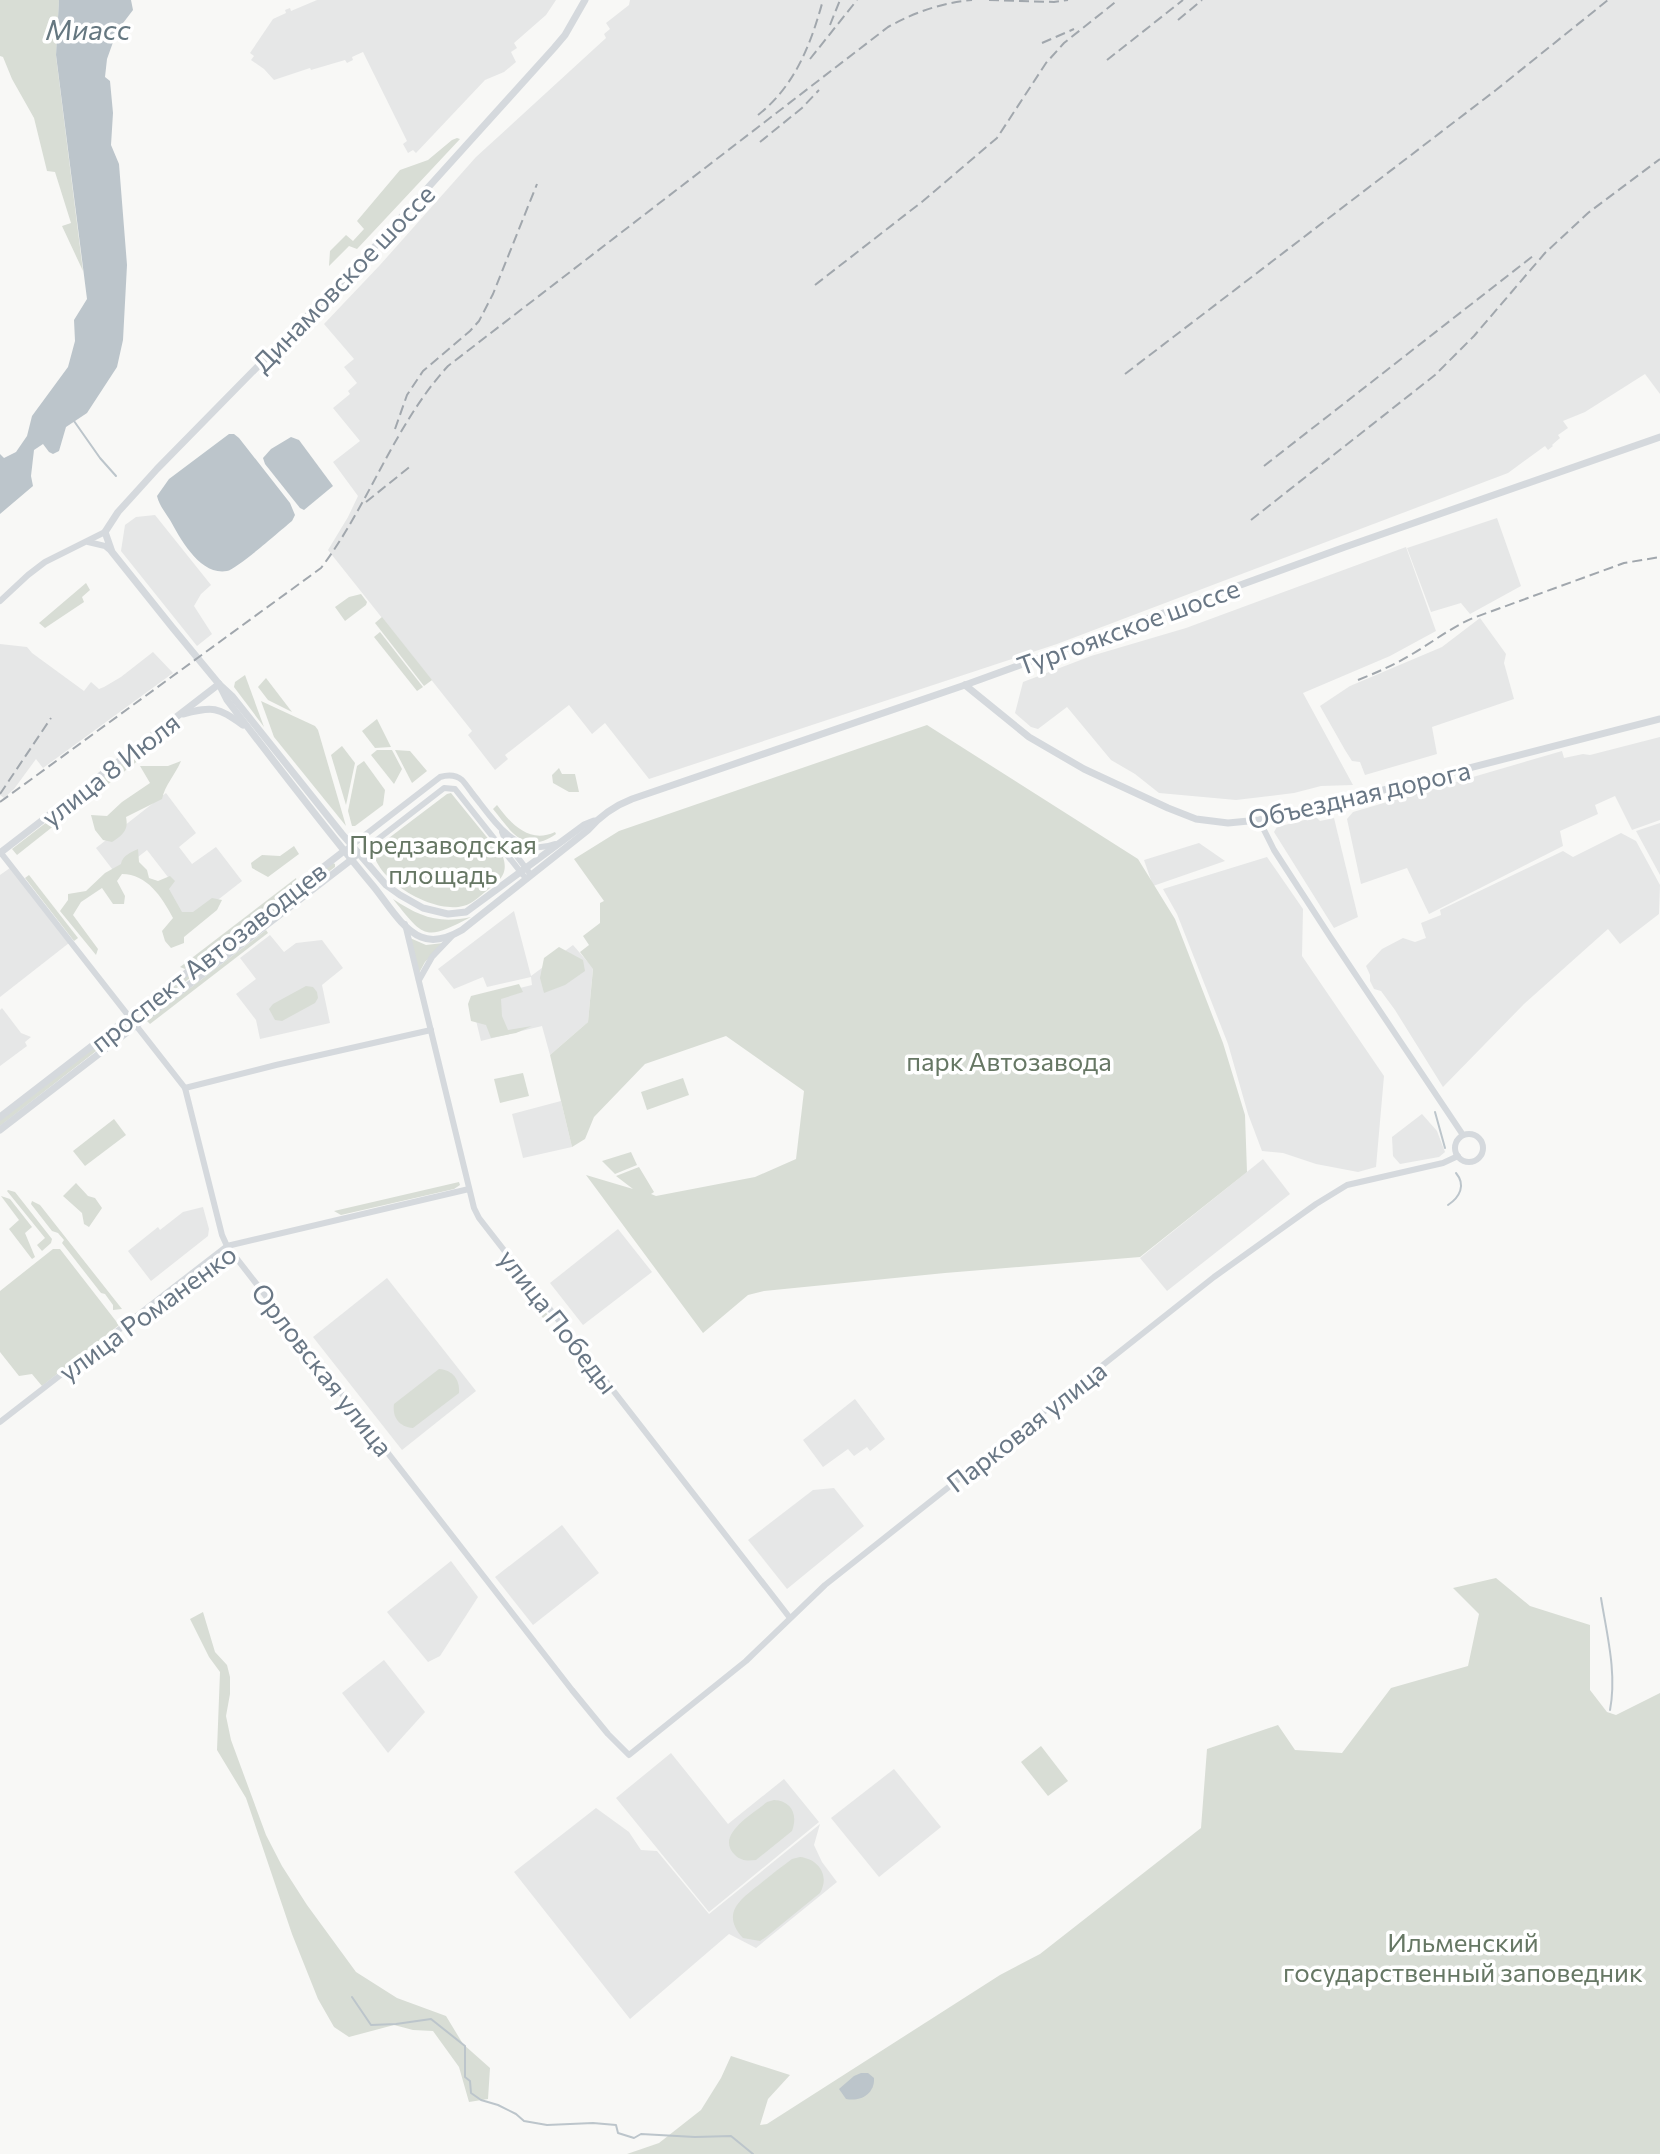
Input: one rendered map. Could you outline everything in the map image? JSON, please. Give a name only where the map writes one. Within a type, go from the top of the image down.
[{"type":"main road","name":"Динамовское шоссе","points":[[105,532],[118,512],[157,469],[332,293],[479,134],[565,35],[585,0]]},
{"type":"main road","name":"Тургоякское шоссе","points":[[526,874],[584,825],[615,806],[659,789],[965,685],[1660,437]]},
{"type":"main road","points":[[105,532],[112,552],[219,684],[241,706],[342,834],[386,884],[423,908],[436,912],[466,912],[526,874]]},
{"type":"main road","points":[[219,684],[227,700],[351,860],[405,924],[420,937],[433,940],[452,936],[526,874]]},
{"type":"main road","name":"улица 8 Июля","points":[[0,853],[219,684]]},
{"type":"main road","name":"Объездная дорога","points":[[965,685],[1045,748],[1084,769],[1196,819],[1233,823],[1259,820],[1426,780],[1660,719]]},
{"type":"main road","points":[[179,715],[216,708],[248,728]]},
{"type":"main road","name":"Тургоякское шоссе","points":[[526,874],[588,830],[597,819]]},
{"type":"main road","name":"проспект Автозаводцев","points":[[0,1117],[344,851]]},
{"type":"main road","name":"проспект Автозаводцев","points":[[0,1130],[351,860]]},
{"type":"street","points":[[0,601],[45,562],[105,532]]},
{"type":"street","points":[[86,541],[96,542],[112,552]]},
{"type":"street","name":"проспект Автозаводцев","points":[[344,851],[440,777],[461,779],[501,830]]},
{"type":"street","name":"проспект Автозаводцев","points":[[351,860],[444,788],[450,787],[455,789],[526,874]]},
{"type":"street","points":[[1259,820],[1274,850],[1336,947],[1463,1135]]},
{"type":"street","points":[[501,830],[519,844],[534,848],[563,840]]},
{"type":"street","points":[[501,830],[526,874]]},
{"type":"street","name":"Орловская улица","points":[[0,853],[185,1088],[222,1236],[227,1246],[578,1698],[629,1755]]},
{"type":"street","name":"улица Победы","points":[[405,924],[474,1208],[790,1618]]},
{"type":"street","points":[[419,980],[432,957],[452,936]]},
{"type":"street","points":[[185,1088],[431,1030]]},
{"type":"street","points":[[1463,1135],[1479,1138],[1482,1150],[1473,1161],[1465,1161],[1458,1156],[1455,1144],[1463,1135]]},
{"type":"street","name":"Парковая улица","points":[[629,1755],[746,1661],[825,1585],[1214,1277],[1316,1204],[1348,1185],[1443,1163],[1458,1156]]},
{"type":"street","name":"улица Романенко","points":[[0,1422],[227,1246],[469,1189]]},
{"type":"shaded area","points":[[317,0],[556,0],[546,15],[514,43],[517,48],[511,52],[516,62],[504,72],[485,80],[416,153],[413,150],[408,153],[403,144],[407,141],[363,52],[352,57],[353,60],[347,63],[345,60],[311,70],[310,68],[274,80],[251,60],[254,56],[250,53],[273,19],[286,13],[285,10],[290,8],[291,11]]},
{"type":"shaded area","points":[[630,0],[1660,0],[1660,394],[1645,374],[1585,412],[1563,421],[1568,428],[1558,435],[1560,438],[1553,446],[1548,450],[1545,446],[1508,473],[1057,644],[649,779],[605,723],[592,734],[569,705],[505,755],[508,759],[495,770],[468,735],[472,731],[328,550],[358,496],[333,462],[360,441],[333,408],[350,394],[348,391],[357,383],[344,367],[354,359],[324,324],[476,157],[606,38],[604,34],[610,29],[606,23],[629,5]]},
{"type":"shaded area","points":[[155,515],[211,585],[201,594],[194,606],[212,634],[197,646],[121,551],[125,525],[136,517]]},
{"type":"shaded area","points":[[1497,518],[1521,586],[1470,614],[1461,603],[1431,612],[1407,548]]},
{"type":"shaded area","points":[[1406,547],[1436,631],[1390,656],[1303,693],[1353,785],[1321,786],[1294,793],[1236,800],[1159,793],[1111,760],[1067,707],[1038,729],[1031,727],[1015,713],[1023,682],[1091,656],[1186,628]]},
{"type":"shaded area","points":[[1480,618],[1506,654],[1504,663],[1514,699],[1432,727],[1437,754],[1365,775],[1360,762],[1352,761],[1320,706],[1350,686],[1442,647]]},
{"type":"shaded area","points":[[0,644],[27,647],[84,691],[91,682],[99,689],[104,687],[153,652],[173,673],[43,768],[36,759],[4,798],[0,795]]},
{"type":"shaded area","points":[[1660,737],[1660,820],[1632,830],[1615,796],[1595,805],[1598,814],[1560,831],[1563,846],[1429,914],[1407,868],[1361,884],[1347,819],[1353,812],[1562,751],[1564,758],[1590,755]]},
{"type":"shaded area","points":[[166,793],[196,833],[179,847],[192,864],[216,847],[242,881],[187,924],[160,890],[171,881],[147,850],[116,874],[96,848]]},
{"type":"shaded area","points":[[1316,817],[1320,821],[1334,818],[1358,917],[1334,928],[1274,832],[1277,827]]},
{"type":"shaded area","points":[[1660,823],[1660,875],[1636,831]]},
{"type":"shaded area","points":[[1621,833],[1636,841],[1660,885],[1659,914],[1620,944],[1608,929],[1524,1004],[1443,1087],[1395,1010],[1381,991],[1374,989],[1366,966],[1382,949],[1403,938],[1415,942],[1426,938],[1421,923],[1441,915],[1440,910],[1563,851],[1573,857]]},
{"type":"shaded area","points":[[1199,843],[1225,861],[1153,886],[1144,860]]},
{"type":"shaded area","points":[[1267,857],[1303,909],[1302,956],[1384,1076],[1376,1167],[1358,1172],[1316,1164],[1283,1153],[1262,1151],[1248,1114],[1228,1044],[1177,914],[1163,889]]},
{"type":"shaded area","points":[[10,868],[69,943],[0,997],[0,875]]},
{"type":"shaded area","points":[[514,911],[531,976],[573,945],[593,968],[588,1022],[550,1055],[542,1026],[481,1041],[471,1000],[532,985],[531,977],[487,987],[483,977],[454,989],[438,969]]},
{"type":"shaded area","points":[[270,935],[284,952],[296,943],[322,940],[343,968],[322,985],[330,1023],[260,1039],[256,1020],[236,994],[256,979],[240,958]]},
{"type":"shaded area","points":[[2,1008],[21,1033],[31,1037],[25,1042],[27,1046],[0,1066],[0,1010]]},
{"type":"shaded area","points":[[561,1101],[572,1147],[523,1158],[512,1114]]},
{"type":"shaded area","points":[[1422,1114],[1437,1131],[1445,1152],[1439,1157],[1400,1164],[1393,1156],[1392,1137]]},
{"type":"shaded area","points":[[1263,1159],[1290,1194],[1167,1291],[1140,1258]]},
{"type":"shaded area","points":[[203,1207],[209,1229],[208,1236],[151,1281],[128,1251],[158,1227],[160,1230],[183,1212]]},
{"type":"shaded area","points":[[618,1229],[652,1272],[583,1325],[550,1283]]},
{"type":"shaded area","points":[[387,1278],[476,1391],[402,1450],[313,1337]]},
{"type":"shaded area","points":[[855,1399],[885,1439],[870,1451],[867,1447],[854,1456],[848,1449],[823,1467],[803,1440]]},
{"type":"shaded area","points":[[834,1488],[864,1526],[787,1589],[748,1540],[813,1490]]},
{"type":"shaded area","points":[[562,1525],[599,1573],[533,1625],[495,1577]]},
{"type":"shaded area","points":[[451,1561],[478,1597],[440,1656],[428,1662],[387,1612]]},
{"type":"shaded area","points":[[384,1660],[425,1712],[388,1753],[342,1693]]},
{"type":"shaded area","points":[[671,1753],[728,1824],[784,1779],[819,1822],[709,1912],[616,1798]]},
{"type":"shaded area","points":[[894,1769],[941,1827],[879,1877],[831,1818]]},
{"type":"shaded area","points":[[596,1808],[629,1832],[641,1850],[657,1851],[709,1914],[820,1824],[814,1845],[822,1862],[837,1882],[756,1948],[729,1934],[630,2019],[514,1872]]},
{"type":"green space","points":[[0,0],[59,0],[56,56],[83,271],[62,226],[71,223],[55,172],[47,171],[34,118],[3,57],[0,56]]},
{"type":"green space","points":[[457,138],[460,139],[357,249],[349,246],[329,266],[330,251],[346,235],[353,241],[364,229],[357,221],[400,170],[428,160]]},
{"type":"green space","points":[[86,583],[90,590],[82,597],[84,602],[45,628],[39,623]]},
{"type":"green space","points":[[361,594],[367,602],[366,605],[345,621],[335,607],[349,597]]},
{"type":"green space","points":[[382,617],[432,680],[424,686],[375,623]]},
{"type":"green space","points":[[380,632],[423,687],[417,691],[374,637]]},
{"type":"green space","points":[[245,675],[264,727],[234,687],[235,682]]},
{"type":"green space","points":[[266,678],[292,712],[268,700],[258,687]]},
{"type":"green space","points":[[261,701],[315,726],[318,730],[346,826],[274,737]]},
{"type":"green space","points":[[377,719],[391,747],[375,748],[362,731]]},
{"type":"green space","name":"парк Автозавода","points":[[927,725],[1138,859],[1175,919],[1223,1043],[1245,1115],[1247,1172],[1140,1257],[764,1291],[748,1295],[703,1333],[586,1175],[633,1189],[616,1176],[639,1167],[654,1192],[651,1194],[656,1196],[755,1177],[796,1159],[804,1091],[726,1036],[645,1064],[594,1117],[585,1139],[572,1147],[550,1055],[588,1022],[593,969],[580,952],[589,945],[583,936],[600,923],[600,903],[604,901],[574,859],[619,831]]},
{"type":"green space","points":[[342,746],[355,763],[346,805],[331,755]]},
{"type":"green space","points":[[139,750],[144,756],[75,810],[70,804]]},
{"type":"green space","points":[[377,750],[392,750],[402,769],[394,784],[371,755]]},
{"type":"green space","points":[[395,750],[410,751],[427,771],[412,783]]},
{"type":"green space","points":[[181,761],[162,799],[126,817],[126,829],[112,842],[103,840],[95,830],[91,815],[107,816],[150,783],[140,766],[168,766]]},
{"type":"green space","points":[[364,761],[385,790],[383,805],[352,826],[348,811],[357,766]]},
{"type":"green space","points":[[559,768],[562,774],[575,774],[579,792],[569,792],[553,783],[552,775]]},
{"type":"green space","name":"Предзаводская площадь","points":[[451,793],[503,857],[505,867],[501,878],[477,898],[467,905],[451,907],[437,905],[408,893],[384,873],[373,850]]},
{"type":"green space","points":[[497,805],[508,819],[529,834],[556,834],[535,843],[527,842],[506,826],[493,809]]},
{"type":"green space","points":[[65,808],[70,813],[17,855],[12,849]]},
{"type":"green space","points":[[294,846],[299,854],[268,877],[252,868],[251,863],[262,855],[280,856]]},
{"type":"green space","points":[[138,849],[139,862],[147,870],[149,878],[158,881],[170,876],[175,881],[169,889],[182,912],[193,912],[212,898],[222,900],[217,910],[184,937],[184,943],[171,948],[162,931],[173,918],[164,902],[146,882],[122,874],[117,881],[125,896],[124,904],[113,904],[102,888],[81,902],[73,915],[98,949],[96,955],[60,911],[68,900],[68,894],[86,891],[105,873],[121,864],[127,855]]},
{"type":"green space","points":[[333,863],[335,867],[141,1013],[140,1011]]},
{"type":"green space","points":[[29,875],[78,938],[74,941],[25,878]]},
{"type":"green space","points":[[296,878],[297,883],[185,969],[180,967]]},
{"type":"green space","points":[[393,899],[430,917],[449,920],[471,917],[444,930],[427,932],[412,922]]},
{"type":"green space","points":[[266,930],[268,933],[150,1024],[147,1021]]},
{"type":"green space","points":[[410,938],[426,945],[443,943],[425,962],[419,973]]},
{"type":"green space","points":[[559,947],[583,960],[585,971],[565,985],[544,993],[540,978],[544,958]]},
{"type":"green space","points":[[519,984],[523,992],[501,999],[502,1016],[508,1030],[532,1026],[516,1033],[491,1038],[486,1025],[471,1021],[468,1004],[471,996]]},
{"type":"green space","points":[[306,986],[313,987],[317,992],[315,1003],[282,1021],[275,1020],[269,1009],[273,1004]]},
{"type":"green space","points":[[125,1024],[127,1027],[0,1126],[0,1120]]},
{"type":"green space","points":[[523,1073],[529,1096],[500,1103],[494,1079]]},
{"type":"green space","points":[[683,1078],[689,1095],[647,1110],[641,1092]]},
{"type":"green space","points":[[114,1119],[126,1135],[85,1166],[73,1151]]},
{"type":"green space","points":[[631,1152],[637,1165],[615,1174],[602,1161]]},
{"type":"green space","points":[[459,1182],[460,1185],[454,1189],[341,1215],[334,1211]]},
{"type":"green space","points":[[76,1183],[88,1196],[95,1198],[102,1208],[89,1227],[84,1224],[82,1213],[63,1196]]},
{"type":"green space","points":[[8,1190],[15,1192],[52,1239],[42,1251],[37,1245],[45,1238]]},
{"type":"green space","points":[[1,1196],[10,1199],[32,1227],[25,1233],[35,1257],[32,1259],[9,1229],[19,1220]]},
{"type":"green space","points":[[32,1201],[40,1205],[122,1309],[113,1310],[113,1305],[105,1294],[101,1293],[62,1243],[64,1240],[52,1231],[31,1204]]},
{"type":"green space","points":[[53,1249],[60,1249],[119,1325],[42,1386],[32,1374],[19,1376],[0,1352],[0,1291]]},
{"type":"green space","points":[[514,1272],[551,1319],[547,1323],[509,1275]]},
{"type":"green space","points":[[439,1369],[455,1376],[459,1393],[413,1428],[400,1423],[394,1413],[394,1404]]},
{"type":"green space","name":"Ильменский государственный заповедник","points":[[1496,1578],[1530,1606],[1590,1625],[1590,1690],[1607,1712],[1616,1715],[1660,1693],[1660,2154],[627,2154],[659,2143],[701,2110],[731,2056],[790,2075],[768,2099],[760,2125],[767,2124],[1000,1975],[1040,1954],[1201,1828],[1207,1749],[1278,1725],[1295,1750],[1342,1753],[1391,1688],[1468,1666],[1479,1614],[1453,1588]]},
{"type":"green space","points":[[203,1612],[215,1652],[227,1665],[230,1677],[226,1716],[231,1740],[266,1835],[282,1866],[356,1972],[397,1998],[446,2016],[463,2044],[490,2068],[488,2099],[469,2102],[459,2067],[433,2031],[394,2025],[349,2037],[334,2027],[318,1999],[292,1934],[246,1798],[217,1750],[220,1672],[209,1657],[190,1619]]},
{"type":"green space","points":[[1041,1746],[1068,1781],[1048,1796],[1021,1762]]},
{"type":"green space","points":[[774,1800],[785,1803],[792,1810],[792,1831],[756,1860],[735,1855],[729,1840],[732,1832],[767,1802]]},
{"type":"green space","points":[[800,1857],[813,1861],[821,1869],[824,1880],[820,1893],[760,1941],[743,1938],[733,1921],[733,1914],[740,1901],[792,1859]]},
{"type":"water","name":"Миасс","points":[[59,0],[131,0],[133,10],[117,31],[107,59],[105,77],[110,81],[113,113],[111,145],[119,164],[127,265],[123,340],[117,367],[87,413],[66,427],[59,451],[53,454],[43,444],[34,450],[31,476],[33,486],[0,514],[0,454],[4,458],[16,452],[27,436],[32,416],[68,367],[75,341],[74,320],[87,299],[56,55]]},
{"type":"water","points":[[229,434],[239,438],[290,503],[295,515],[292,521],[240,564],[227,571],[217,571],[208,568],[192,554],[157,496],[169,479]]},
{"type":"water","points":[[291,437],[299,440],[333,486],[304,510],[265,464],[263,458],[271,449]]},
{"type":"water","points":[[861,2073],[868,2073],[874,2078],[872,2088],[866,2096],[846,2099],[839,2089]]},
{"type":"waterway","points":[[74,421],[116,476]]},
{"type":"waterway","points":[[1435,1112],[1445,1148]]},
{"type":"waterway","points":[[1448,1205],[1460,1190],[1461,1182],[1456,1173]]},
{"type":"waterway","points":[[1601,1598],[1612,1668],[1610,1710]]},
{"type":"waterway","points":[[352,1997],[371,2025],[431,2019],[465,2046],[465,2077],[470,2081],[471,2093],[481,2100],[516,2114],[524,2121],[547,2125],[616,2125],[618,2133],[634,2138],[641,2134],[731,2136],[753,2154]]},
{"type":"railway","points":[[758,115],[782,91],[800,63],[823,0]]},
{"type":"railway","points":[[830,25],[840,0]]},
{"type":"railway","points":[[810,59],[857,0]]},
{"type":"railway","points":[[0,802],[321,568],[354,518],[412,414],[448,366],[888,27],[928,9],[972,0]]},
{"type":"railway","points":[[989,0],[1068,0]]},
{"type":"railway","points":[[815,285],[923,201],[997,138],[1046,63],[1064,43],[1118,0]]},
{"type":"railway","points":[[1107,60],[1183,0]]},
{"type":"railway","points":[[1178,20],[1202,0]]},
{"type":"railway","points":[[1125,374],[1496,90],[1608,0]]},
{"type":"railway","points":[[1042,43],[1074,29]]},
{"type":"railway","points":[[760,142],[802,108],[819,90]]},
{"type":"railway","points":[[1251,520],[1435,375],[1474,336],[1545,253],[1588,213],[1660,159]]},
{"type":"railway","points":[[395,429],[407,395],[423,371],[479,321],[493,294],[537,184]]},
{"type":"railway","points":[[1264,466],[1533,256]]},
{"type":"railway","points":[[366,502],[412,465]]},
{"type":"railway","points":[[1358,680],[1400,661],[1473,618],[1624,563],[1660,557]]},
{"type":"railway","points":[[0,794],[51,718]]}]
